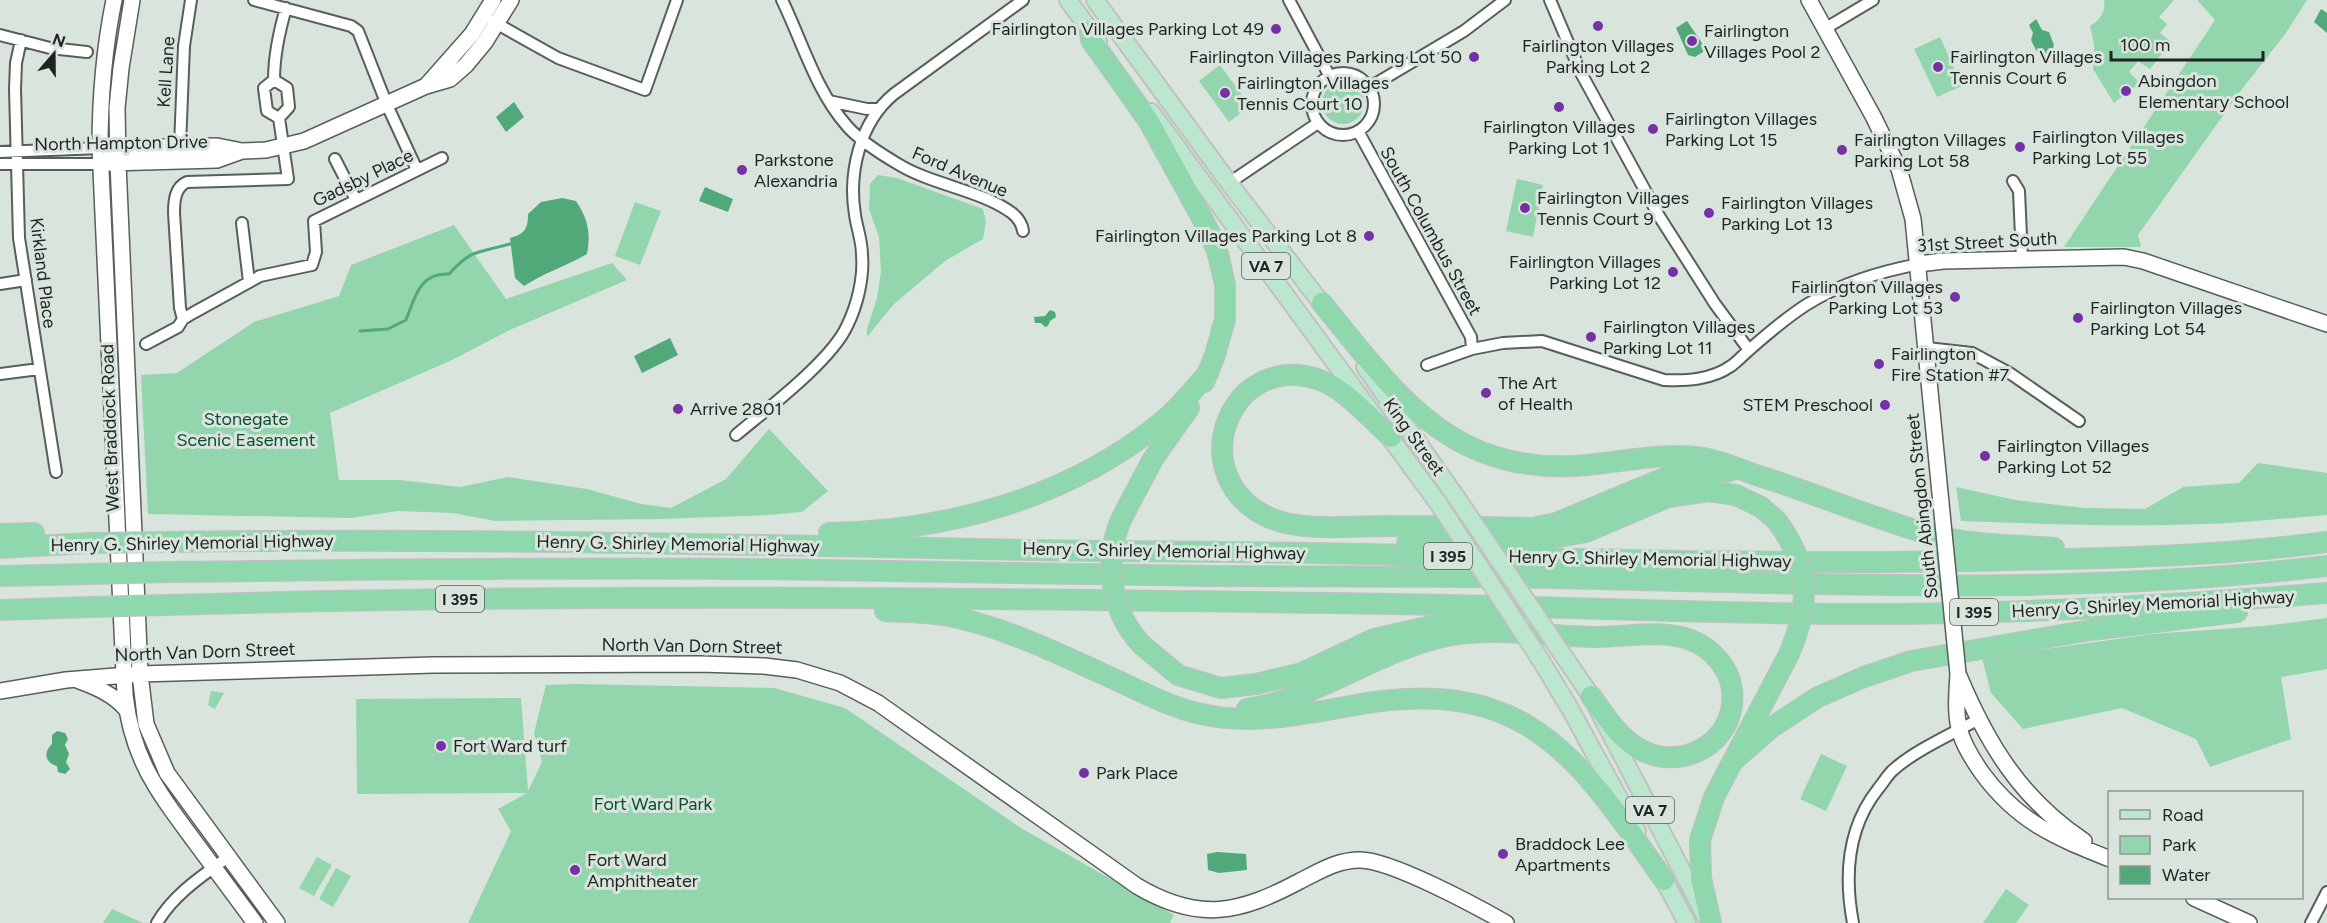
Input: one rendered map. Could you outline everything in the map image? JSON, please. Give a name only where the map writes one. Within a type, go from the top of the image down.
[{"type":"highway","points":[[1090,31],[1090,40],[1148,120],[1209,231],[1218,254],[1225,285],[1225,319],[1209,372],[1197,397],[1153,459],[1118,525],[1111,563],[1115,599],[1128,631],[1178,675],[1221,688],[1256,684],[1302,673],[1374,639],[1449,622],[1621,609]]},
{"type":"highway","points":[[1322,303],[1384,379],[1422,416],[1456,441],[1516,462],[1547,466],[1594,464],[1659,456],[1704,458],[1930,534],[1978,542],[2066,549],[2327,542]]},
{"type":"highway","points":[[569,542],[862,532],[918,526],[1011,505],[1103,462],[1160,424],[1209,372]]},
{"type":"highway","points":[[1390,437],[1331,385],[1308,377],[1289,375],[1270,379],[1258,385],[1240,401],[1226,423],[1221,448],[1227,476],[1243,500],[1271,519],[1313,526],[1533,528],[1556,523],[1672,476],[1698,472],[1750,473]]},
{"type":"highway","points":[[1261,551],[1436,542],[1525,543],[1586,532],[1668,497],[1709,491],[1736,495],[1761,507],[1777,521],[1791,539],[1804,576],[1805,602],[1798,633],[1789,654],[1714,797],[1700,840],[1701,878],[1710,923]]},
{"type":"highway","name":"Henry G. Shirley Memorial Highway","points":[[0,548],[88,538],[164,536],[228,528],[270,540],[1261,551],[1601,560],[1890,563],[2173,557],[2279,549],[2327,542]]},
{"type":"highway","points":[[0,534],[88,538]]},
{"type":"highway","points":[[0,577],[411,569],[756,569],[1076,575],[1643,579],[1896,586],[2190,578],[2327,566]]},
{"type":"highway","points":[[1732,761],[1772,727],[1818,697],[1864,677],[1911,661],[2091,630],[2277,607],[2327,593]]},
{"type":"highway","name":"Henry G. Shirley Memorial Highway","points":[[0,610],[506,598],[678,598],[1114,599],[1839,614],[2003,612],[2199,603],[2327,593]]},
{"type":"highway","points":[[678,598],[942,615],[980,623],[1019,637],[1170,704],[1213,717],[1247,720],[1308,714],[1352,705],[1418,697],[1456,700],[1496,710],[1529,725],[1579,765],[1624,821],[1664,880]]},
{"type":"highway","points":[[1170,704],[1209,710],[1237,710],[1264,706],[1296,697],[1409,646],[1445,637],[1484,632],[1596,637],[1660,635],[1691,640],[1715,656],[1728,672],[1732,690],[1732,706],[1728,722],[1721,733],[1703,750],[1690,756],[1656,757],[1636,747],[1618,733],[1591,696]]},
{"type":"main road","name":"West Braddock Road","points":[[114,0],[102,75],[100,148],[126,709],[134,744],[149,778],[255,923]]},
{"type":"main road","name":"West Braddock Road","points":[[132,0],[117,108],[140,674],[146,724],[167,773],[277,923]]},
{"type":"main road","name":"North Hampton Drive","points":[[100,148],[118,155],[217,160],[242,151],[304,141],[426,86],[450,79],[486,42],[493,0]]},
{"type":"main road","name":"North Hampton Drive","points":[[490,20],[510,0]]},
{"type":"main road","name":"King Street","points":[[1068,0],[1438,503],[1569,707],[1687,923]]},
{"type":"main road","name":"King Street","points":[[1095,0],[1229,183],[1322,303],[1407,429],[1460,501],[1591,696],[1710,923]]},
{"type":"main road","name":"South Abingdon Street","points":[[1809,0],[1826,28],[1899,169],[1913,219],[1958,674]]},
{"type":"main road","name":"North Hampton Drive","points":[[101,164],[118,155],[180,146],[217,146],[242,151]]},
{"type":"main road","name":"31st Street South","points":[[1919,264],[2022,259],[2108,257],[2134,259],[2327,324]]},
{"type":"main road","name":"North Van Dorn Street","points":[[0,691],[124,675],[308,668],[566,663],[751,665],[788,668],[840,683],[872,700],[1137,886],[1173,904],[1210,910],[1242,907],[1273,895],[1331,866],[1360,860],[1372,861],[1399,871],[1506,923]]},
{"type":"main road","points":[[1958,674],[1979,719],[2011,774],[2067,835]]},
{"type":"main road","points":[[1958,674],[1956,707],[1959,730],[1971,757],[2002,798],[2033,824],[2067,835],[2108,857]]},
{"type":"main road","points":[[75,680],[103,691],[118,700],[126,709]]},
{"type":"main road","points":[[2002,798],[2002,784],[2011,774]]},
{"type":"main road","points":[[2198,899],[2249,923]]},
{"type":"street","name":"Kell Lane","points":[[180,146],[184,46],[191,0]]},
{"type":"street","points":[[254,0],[351,26],[358,31],[387,105],[417,170]]},
{"type":"street","points":[[490,20],[558,58],[645,90],[677,0]]},
{"type":"street","name":"Ford Avenue","points":[[782,0],[829,101],[848,128],[912,171],[968,192],[1012,213],[1021,222],[1023,231]]},
{"type":"street","points":[[736,435],[826,355],[846,329],[859,290],[862,268],[853,187],[855,164],[863,140],[878,109],[894,93],[1023,0]]},
{"type":"street","points":[[1289,0],[1329,75]]},
{"type":"street","points":[[1370,87],[1464,31],[1505,0]]},
{"type":"street","points":[[1550,0],[1581,73],[1659,216],[1714,304],[1749,350]]},
{"type":"street","points":[[1826,28],[1873,0]]},
{"type":"street","points":[[274,80],[274,62],[286,8]]},
{"type":"street","points":[[0,34],[50,48],[87,52]]},
{"type":"street","name":"Kirkland Place","points":[[21,40],[16,63],[15,89],[20,238],[56,472]]},
{"type":"street","points":[[1351,74],[1365,81],[1370,87],[1374,101],[1373,113],[1358,131],[1336,134],[1318,123],[1313,112],[1312,97],[1320,82],[1329,75],[1351,74]]},
{"type":"street","points":[[183,319],[180,308],[174,213],[177,195],[183,184],[288,179],[279,118],[267,111],[264,88],[274,80]]},
{"type":"street","points":[[274,80],[287,88],[290,107],[279,118]]},
{"type":"street","points":[[829,101],[878,109]]},
{"type":"street","points":[[1229,183],[1318,123]]},
{"type":"street","name":"South Columbus Street","points":[[1358,131],[1471,337],[1472,349]]},
{"type":"street","name":"North Hampton Drive","points":[[0,152],[100,148]]},
{"type":"street","name":"Gadsby Place","points":[[146,345],[178,327],[183,319],[260,276],[312,265],[316,252],[314,221],[442,158]]},
{"type":"street","points":[[335,159],[356,200]]},
{"type":"street","name":"North Hampton Drive","points":[[0,164],[101,164]]},
{"type":"street","points":[[2013,181],[2019,190],[2022,259]]},
{"type":"street","points":[[242,223],[249,282]]},
{"type":"street","name":"31st Street South","points":[[1427,365],[1472,349],[1503,343],[1542,341],[1664,380],[1683,381],[1705,377],[1730,367],[1805,306],[1829,292],[1859,279],[1919,264]]},
{"type":"street","points":[[0,284],[26,280]]},
{"type":"street","points":[[1927,348],[1972,353],[2010,374],[2079,421]]},
{"type":"street","points":[[0,374],[39,369]]},
{"type":"street","points":[[1853,923],[1848,891],[1850,846],[1856,824],[1866,804],[1892,771],[1979,719]]},
{"type":"street","points":[[157,923],[171,903],[228,857]]},
{"type":"street","points":[[2311,923],[2327,892]]},
{"type":"green space","points":[[2104,0],[2174,0],[2159,17],[2167,24],[2160,33],[2171,42],[2150,69],[2138,61],[2129,72],[2140,83],[2114,103],[2093,69],[2094,44],[2090,26],[2101,15]]},
{"type":"green space","points":[[2197,0],[2307,0],[2286,33],[2239,93],[2138,235],[2141,247],[2064,247],[2215,20]]},
{"type":"green space","name":"Fairlington Villages Tennis Court 6","points":[[1940,37],[1962,86],[1937,97],[1914,49]]},
{"type":"green space","name":"Fairlington Villages Tennis Court 10","points":[[1220,65],[1250,106],[1229,122],[1199,81]]},
{"type":"green space","points":[[1343,82],[1358,88],[1364,103],[1358,118],[1343,124],[1328,118],[1322,103],[1328,88]]},
{"type":"green space","points":[[878,175],[897,178],[983,209],[986,222],[983,239],[945,261],[894,304],[867,337],[881,272],[879,237],[869,209],[870,184]]},
{"type":"green space","name":"Fairlington Villages Tennis Court 9","points":[[1517,179],[1543,185],[1533,237],[1506,231]]},
{"type":"green space","points":[[635,202],[661,211],[640,265],[615,256]]},
{"type":"green space","name":"Stonegate Scenic Easement","points":[[454,225],[506,299],[612,263],[627,280],[512,329],[450,361],[330,413],[339,480],[400,480],[460,487],[508,477],[587,489],[641,504],[671,508],[726,479],[769,429],[828,491],[802,512],[660,519],[495,521],[453,513],[398,511],[351,518],[148,514],[141,375],[177,373],[254,322],[339,296],[351,265]]},
{"type":"green space","points":[[2258,463],[2327,473],[2327,515],[2235,523],[2174,525],[1961,521],[1956,487],[2015,500],[2085,508],[2145,509],[2183,487],[2239,483]]},
{"type":"green space","points":[[2327,618],[2327,669],[2281,677],[2291,739],[2210,767],[2196,739],[2122,708],[2023,729],[1991,693],[1982,658],[2152,634],[2264,626]]},
{"type":"green space","name":"Fort Ward Park","points":[[546,685],[774,688],[845,708],[1021,828],[1174,915],[1170,923],[468,923],[511,831],[498,809],[527,793],[357,794],[356,699],[521,698],[528,791],[542,762],[534,733]]},
{"type":"green space","points":[[211,691],[224,693],[215,709],[208,705]]},
{"type":"green space","points":[[1821,754],[1847,766],[1826,811],[1800,799]]},
{"type":"green space","points":[[317,857],[332,865],[314,896],[299,888]]},
{"type":"green space","points":[[336,868],[351,876],[333,907],[319,899]]},
{"type":"green space","points":[[2006,889],[2029,905],[2016,923],[1983,923]]},
{"type":"green space","points":[[112,909],[143,923],[103,923]]},
{"type":"water","points":[[2321,9],[2327,13],[2327,33],[2314,22]]},
{"type":"water","points":[[2036,19],[2042,30],[2049,32],[2054,45],[2052,51],[2043,55],[2037,52],[2031,40],[2033,33],[2029,25]]},
{"type":"water","name":"Fairlington Villages Pool 2","points":[[1687,21],[1704,46],[1703,52],[1695,57],[1688,55],[1676,28]]},
{"type":"water","points":[[514,102],[524,117],[506,132],[496,117]]},
{"type":"water","points":[[705,187],[733,199],[728,212],[699,201]]},
{"type":"water","points":[[562,198],[576,201],[583,214],[588,226],[587,254],[524,286],[515,278],[510,238],[519,235],[524,230],[528,214],[541,202]]},
{"type":"water","points":[[1050,310],[1055,312],[1056,317],[1050,321],[1048,326],[1035,323],[1034,317],[1045,316]]},
{"type":"water","points":[[670,338],[678,355],[642,373],[634,356]]},
{"type":"water","points":[[57,731],[65,733],[68,739],[65,745],[69,754],[66,762],[70,769],[65,774],[58,772],[57,766],[48,760],[46,754],[52,744],[52,735]]},
{"type":"water","points":[[1217,852],[1246,854],[1247,870],[1219,873],[1208,870],[1207,854]]},
{"type":"waterway","points":[[360,331],[388,329],[406,320],[420,288],[431,277],[449,274],[470,255],[510,244]]},
{"type":"place","name":"Fairlington Villages Parking Lot 2","points":[[1598,26]]},
{"type":"place","name":"Fairlington Villages Parking Lot 49","points":[[1276,29]]},
{"type":"place","name":"Fairlington Villages Pool 2","points":[[1692,41]]},
{"type":"place","name":"Fairlington Villages Parking Lot 50","points":[[1474,57]]},
{"type":"place","name":"Fairlington Villages Tennis Court 6","points":[[1938,67]]},
{"type":"place","name":"Abingdon Elementary School","points":[[2126,91]]},
{"type":"place","name":"Fairlington Villages Tennis Court 10","points":[[1225,93]]},
{"type":"place","name":"Fairlington Villages Parking Lot 1","points":[[1559,107]]},
{"type":"place","name":"Fairlington Villages Parking Lot 15","points":[[1653,129]]},
{"type":"place","name":"Fairlington Villages Parking Lot 55","points":[[2020,147]]},
{"type":"place","name":"Fairlington Villages Parking Lot 58","points":[[1842,150]]},
{"type":"place","name":"Parkstone Alexandria","points":[[742,170]]},
{"type":"place","name":"Fairlington Villages Tennis Court 9","points":[[1525,208]]},
{"type":"place","name":"Fairlington Villages Parking Lot 13","points":[[1709,213]]},
{"type":"place","name":"Fairlington Villages Parking Lot 8","points":[[1369,236]]},
{"type":"place","name":"Fairlington Villages Parking Lot 12","points":[[1673,272]]},
{"type":"place","name":"Fairlington Villages Parking Lot 53","points":[[1955,297]]},
{"type":"place","name":"Fairlington Villages Parking Lot 54","points":[[2078,318]]},
{"type":"place","name":"Fairlington Villages Parking Lot 11","points":[[1591,337]]},
{"type":"place","name":"Fairlington Fire Station #7","points":[[1879,364]]},
{"type":"place","name":"The Art of Health","points":[[1486,393]]},
{"type":"place","name":"STEM Preschool","points":[[1885,405]]},
{"type":"place","name":"Arrive 2801","points":[[678,409]]},
{"type":"place","name":"Fairlington Villages Parking Lot 52","points":[[1985,456]]},
{"type":"place","name":"Fort Ward turf","points":[[441,746]]},
{"type":"place","name":"Park Place","points":[[1084,773]]},
{"type":"place","name":"Braddock Lee Apartments","points":[[1503,854]]},
{"type":"place","name":"Fort Ward Amphitheater","points":[[575,870]]}]
